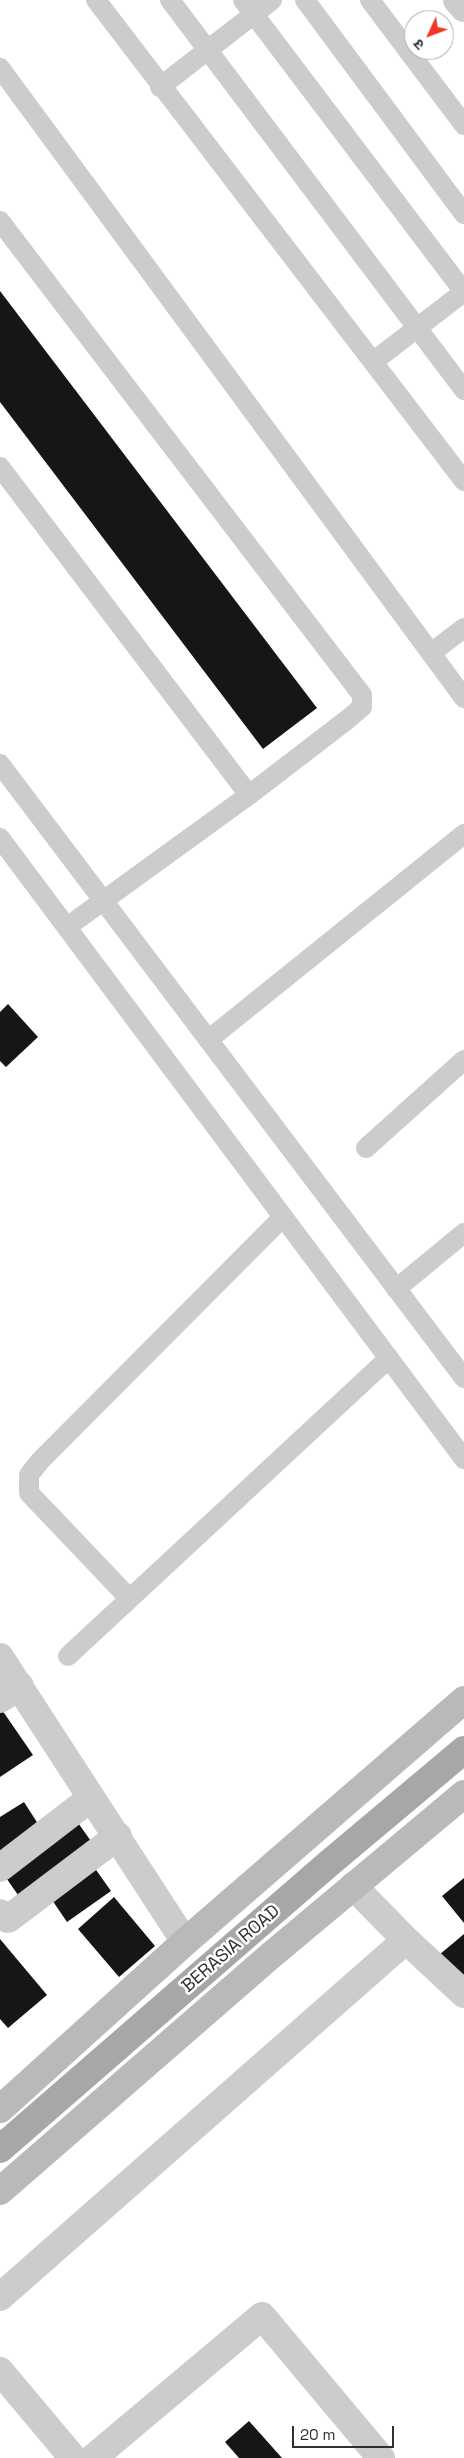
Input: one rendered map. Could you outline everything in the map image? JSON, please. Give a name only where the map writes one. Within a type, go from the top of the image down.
[{"type":"main road","name":"BERASIA ROAD","points":[[0,2149],[327,1865],[464,1750]]},
{"type":"street","points":[[457,0],[464,8]]},
{"type":"street","points":[[0,1657],[10,1692],[118,1836],[185,1942]]},
{"type":"street","points":[[0,2109],[185,1942],[464,1700]]},
{"type":"street","points":[[0,2191],[353,1886],[464,1794]]},
{"type":"street","points":[[0,1868],[91,1798]]},
{"type":"street","points":[[0,1913],[8,1919],[118,1836]]},
{"type":"street","points":[[353,1886],[406,1940],[464,1994]]},
{"type":"street","points":[[0,2297],[406,1940]]},
{"type":"street","points":[[93,2458],[262,2316],[381,2458]]},
{"type":"street","points":[[0,2371],[73,2458]]},
{"type":"lane","points":[[96,0],[160,87],[374,361],[464,480]]},
{"type":"lane","points":[[170,0],[464,390]]},
{"type":"lane","points":[[160,87],[207,50],[248,7],[272,0]]},
{"type":"lane","points":[[305,0],[464,214]]},
{"type":"lane","points":[[370,0],[464,125]]},
{"type":"lane","points":[[248,7],[464,292],[374,361]]},
{"type":"lane","points":[[0,68],[464,698]]},
{"type":"lane","points":[[0,221],[362,695],[362,707],[355,713],[249,794],[102,900],[68,927]]},
{"type":"lane","points":[[0,468],[249,794]]},
{"type":"lane","points":[[431,653],[464,628]]},
{"type":"lane","points":[[0,764],[464,1378]]},
{"type":"lane","points":[[208,1040],[464,834]]},
{"type":"lane","points":[[0,838],[464,1459]]},
{"type":"lane","points":[[366,1148],[464,1060]]},
{"type":"lane","points":[[129,1598],[30,1493],[29,1475],[47,1454],[283,1217]]},
{"type":"lane","points":[[396,1289],[464,1233]]},
{"type":"lane","points":[[68,1656],[389,1358]]},
{"type":"building","points":[[0,291],[317,708],[263,749],[0,402]]},
{"type":"building","points":[[8,1004],[38,1037],[6,1067],[0,1061],[0,1012]]},
{"type":"building","points":[[0,1707],[33,1755],[0,1777]]},
{"type":"building","points":[[24,1802],[42,1830],[0,1858],[0,1817]]},
{"type":"building","points":[[76,1820],[93,1844],[18,1895],[2,1872]]},
{"type":"building","points":[[94,1867],[111,1891],[67,1922],[50,1897]]},
{"type":"building","points":[[464,1878],[464,1923],[442,1896]]},
{"type":"building","points":[[114,1897],[155,1946],[119,1977],[78,1929]]},
{"type":"building","points":[[464,1934],[464,1984],[439,1955]]},
{"type":"building","points":[[0,1939],[47,1995],[8,2028],[0,2019]]},
{"type":"building","points":[[249,2421],[282,2458],[239,2458],[225,2442]]}]
